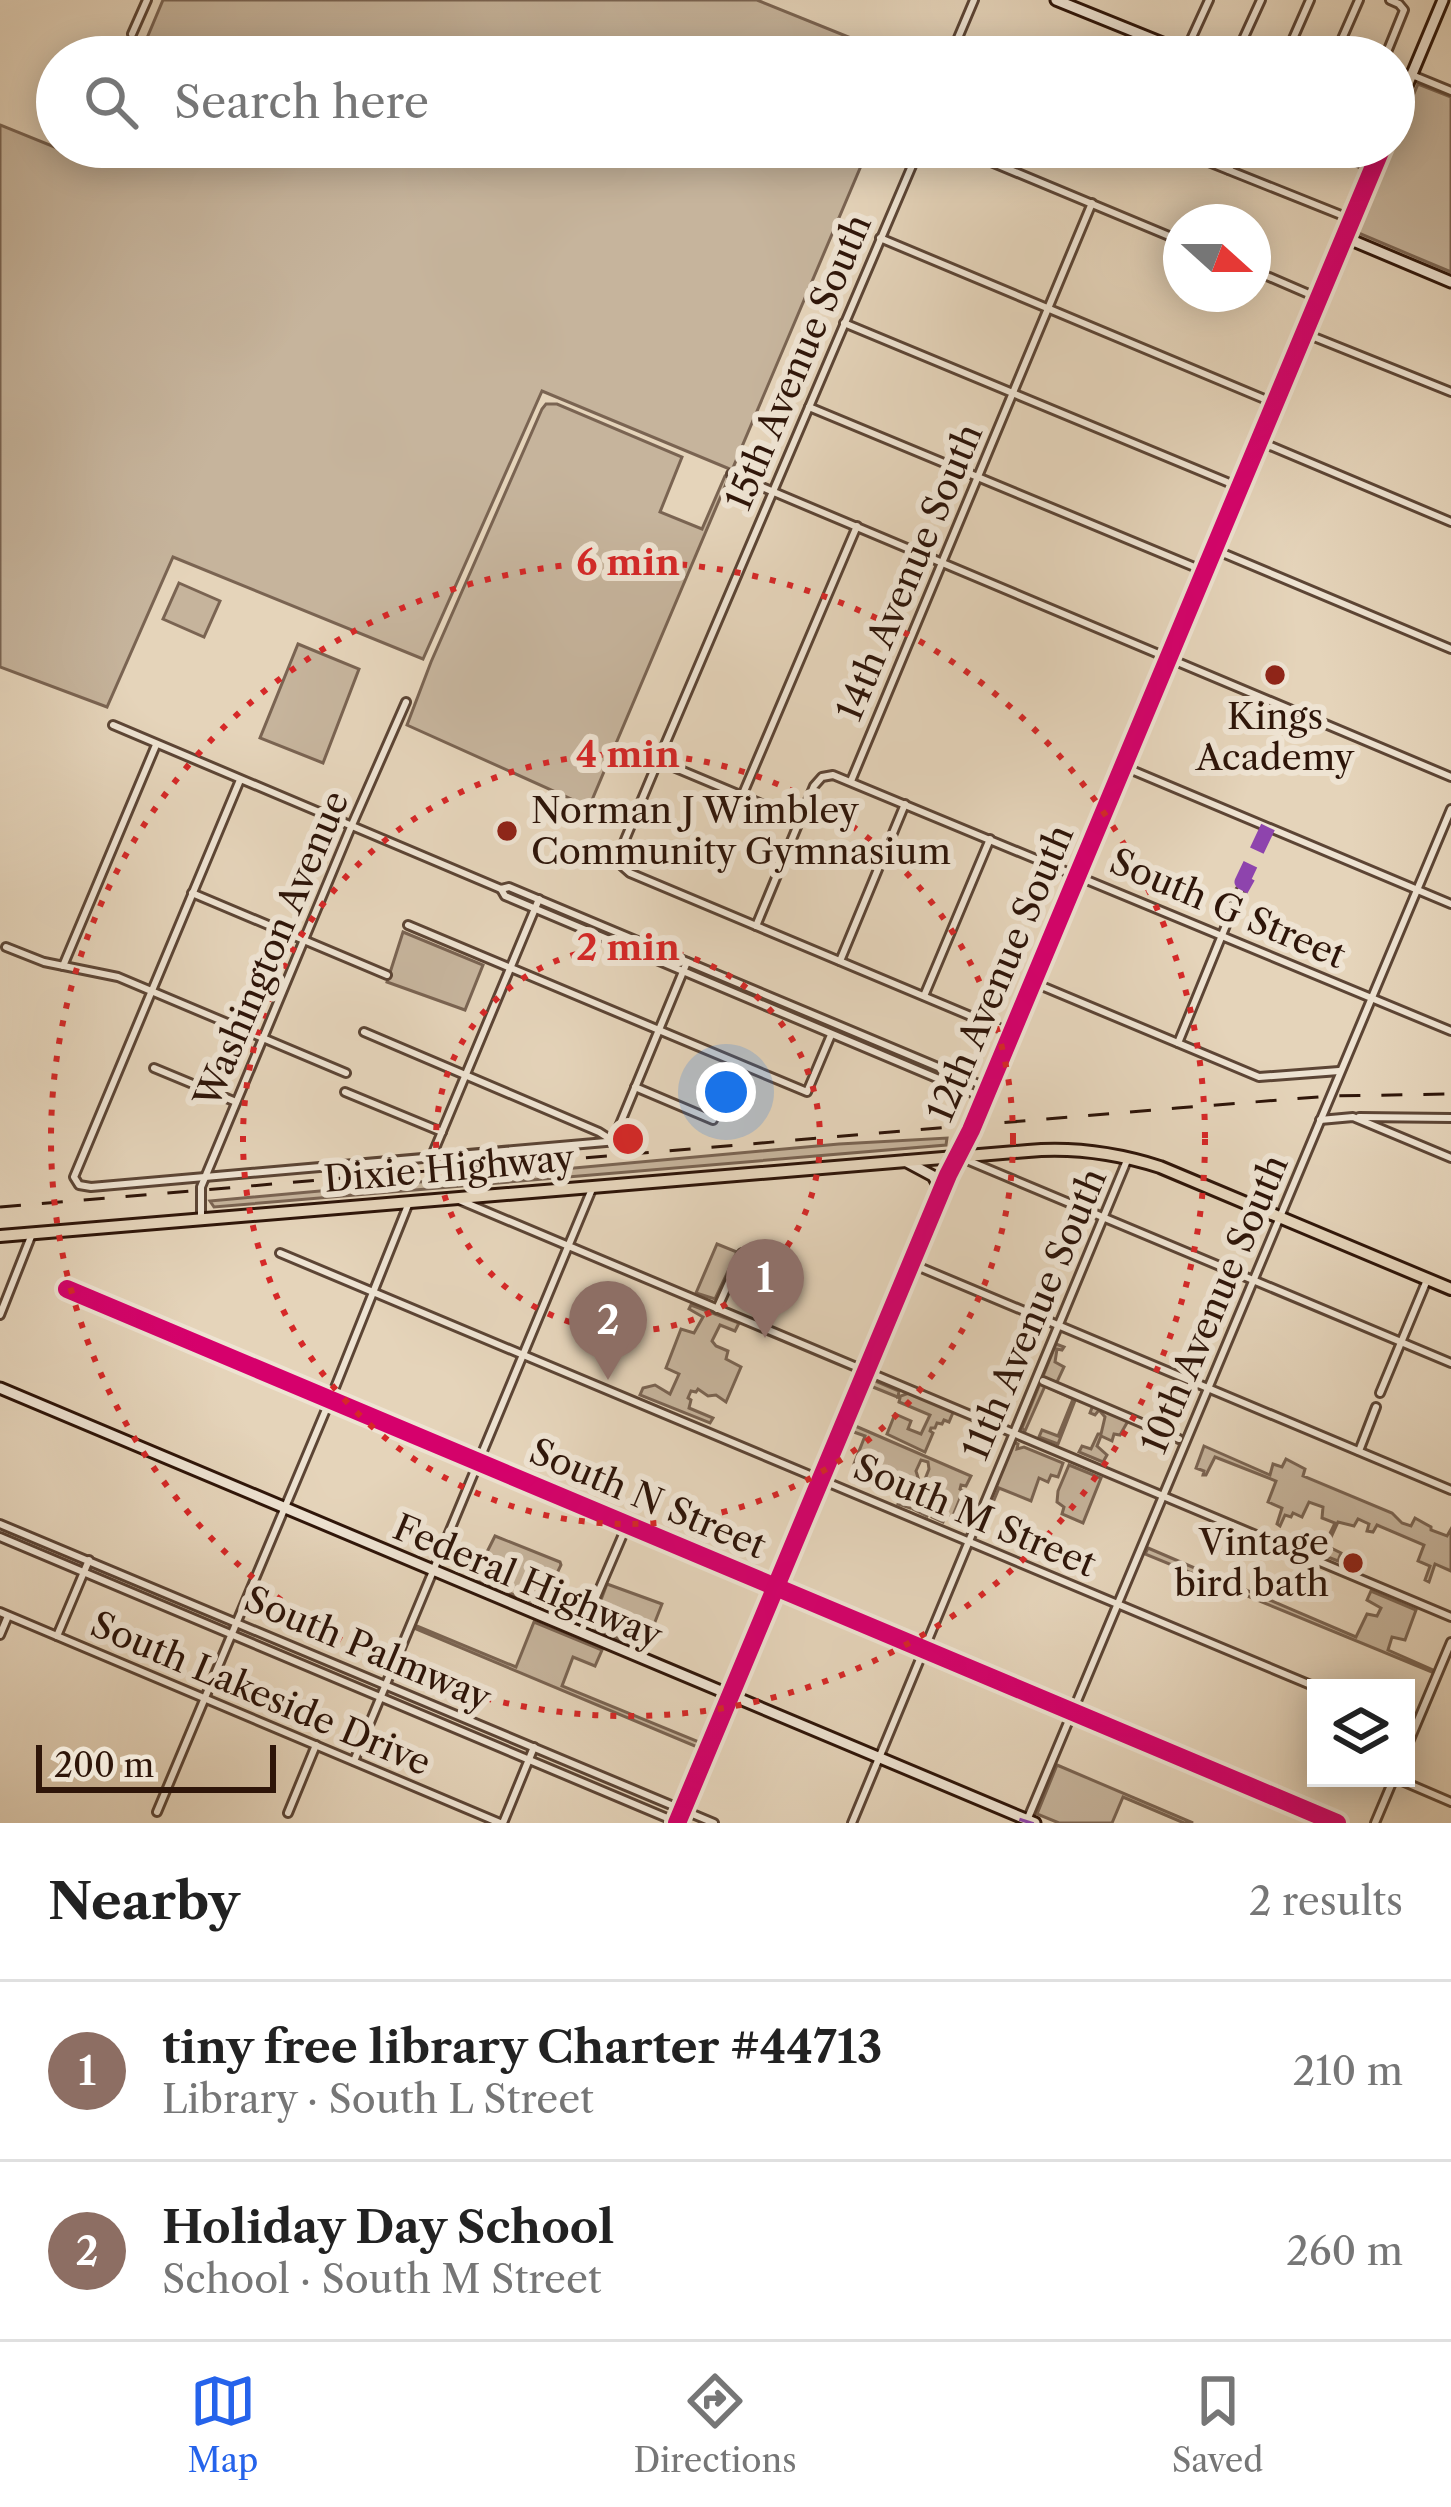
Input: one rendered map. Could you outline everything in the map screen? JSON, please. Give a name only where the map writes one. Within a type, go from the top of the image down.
[{"type":"main road","name":"Dixie Highway","points":[[0,1236],[1058,1149],[1128,1158],[1174,1172],[1451,1289]]},
{"type":"street","points":[[132,34],[147,0]]},
{"type":"street","points":[[959,36],[974,0]]},
{"type":"street","points":[[1056,0],[1077,4],[1145,36]]},
{"type":"street","points":[[1192,36],[1209,0]]},
{"type":"street","points":[[1245,36],[1261,0]]},
{"type":"street","points":[[1294,36],[1310,0]]},
{"type":"street","points":[[1343,36],[1359,0]]},
{"type":"street","points":[[1390,0],[1404,10],[1393,36]]},
{"type":"street","points":[[1415,68],[1443,0]]},
{"type":"street","points":[[1415,76],[1451,92]]},
{"type":"street","name":"15th Avenue South","points":[[756,926],[630,873],[621,865],[619,854],[911,168]]},
{"type":"street","points":[[1006,168],[1163,233]]},
{"type":"street","points":[[1225,168],[1351,220]]},
{"type":"street","name":"12th Avenue South","points":[[678,1823],[1373,168]]},
{"type":"street","name":"14th Avenue South","points":[[851,782],[1092,203]]},
{"type":"street","points":[[1344,237],[1451,282]]},
{"type":"street","points":[[880,238],[1274,403]]},
{"type":"street","points":[[1271,278],[1318,298]]},
{"type":"street","points":[[844,322],[1239,487]]},
{"type":"street","points":[[1304,333],[1451,392]]},
{"type":"street","points":[[808,407],[1204,572]]},
{"type":"street","points":[[1258,441],[1451,522]]},
{"type":"street","points":[[731,474],[1451,777]]},
{"type":"street","points":[[742,796],[857,526]]},
{"type":"street","points":[[1213,549],[1451,649]]},
{"type":"street","name":"Washington Avenue","points":[[202,1220],[200,1195],[205,1177],[406,702]]},
{"type":"street","points":[[113,725],[501,889],[509,887],[537,904],[794,1018],[986,1093]]},
{"type":"street","points":[[63,967],[156,745]]},
{"type":"street","points":[[658,760],[800,820]]},
{"type":"street","points":[[1122,766],[1451,904]]},
{"type":"street","points":[[851,782],[833,775],[821,777],[814,786],[756,926],[1011,1033]]},
{"type":"street","points":[[240,780],[74,1177],[79,1186],[629,1141]]},
{"type":"street","name":"South G Street","points":[[851,782],[1451,1031]]},
{"type":"street","points":[[840,961],[905,804]]},
{"type":"street","name":"10th Avenue South","points":[[1031,1821],[1072,1712],[1451,809]]},
{"type":"street","points":[[924,996],[990,839]]},
{"type":"street","points":[[1178,1043],[1240,891]]},
{"type":"street","points":[[192,893],[387,975]]},
{"type":"street","points":[[537,904],[798,1008],[986,1093]]},
{"type":"street","points":[[431,1158],[537,904]]},
{"type":"street","points":[[408,925],[808,1092],[836,1024]]},
{"type":"street","points":[[6,946],[44,962],[106,973],[346,1073]]},
{"type":"street","points":[[613,1141],[687,962]]},
{"type":"street","points":[[1032,982],[1259,1077],[1341,1071]]},
{"type":"street","points":[[794,1018],[798,1008]]},
{"type":"street","points":[[364,1032],[613,1141]]},
{"type":"street","points":[[154,1068],[236,1102]]},
{"type":"street","points":[[635,1087],[712,1120]]},
{"type":"street","points":[[345,1092],[442,1132]]},
{"type":"street","points":[[1353,1118],[1451,1158]]},
{"type":"street","points":[[1320,1120],[1451,1118]]},
{"type":"street","points":[[958,1156],[1451,1363]]},
{"type":"street","name":"11th Avenue South","points":[[852,1823],[1128,1158]]},
{"type":"street","points":[[904,1161],[932,1176],[941,1191]]},
{"type":"street","points":[[354,1762],[593,1186]]},
{"type":"street","points":[[456,1199],[1451,1617]]},
{"type":"street","points":[[157,1812],[410,1202]]},
{"type":"street","points":[[0,1315],[32,1233]]},
{"type":"street","name":"South M Street","points":[[280,1252],[1307,1683]]},
{"type":"street","points":[[717,1309],[742,1253]]},
{"type":"street","points":[[911,1263],[1451,1490]]},
{"type":"street","points":[[1381,1393],[1427,1279]]},
{"type":"street","name":"South N Street","points":[[67,1289],[1337,1823]]},
{"type":"street","points":[[1043,1381],[1179,1439]]},
{"type":"street","name":"Federal Highway","points":[[0,1388],[1031,1821]]},
{"type":"street","points":[[1359,1451],[1376,1407]]},
{"type":"street","name":"South Palmway","points":[[0,1524],[714,1823]]},
{"type":"street","points":[[581,1632],[627,1525]]},
{"type":"street","name":"South Palmway","points":[[0,1537],[678,1823]]},
{"type":"street","points":[[57,1636],[89,1560]]},
{"type":"street","points":[[0,1635],[4,1614]]},
{"type":"street","name":"South Lakeside Drive","points":[[4,1614],[502,1823]]},
{"type":"street","points":[[1415,1717],[1451,1642]]},
{"type":"street","points":[[288,1813],[316,1745]]},
{"type":"street","points":[[502,1823],[535,1747]]},
{"type":"street","points":[[1375,1823],[1390,1787]]},
{"type":"street","points":[[1415,1787],[1451,1802]]},
{"type":"shaded area","points":[[163,0],[757,0],[846,36],[148,36]]},
{"type":"shaded area","points":[[1418,84],[1451,97],[1451,272],[1356,232],[1383,168],[1415,168]]},
{"type":"shaded area","points":[[0,125],[36,140],[36,168],[860,168],[732,470],[542,391],[423,659],[173,557],[107,707],[0,667]]},
{"type":"shaded area","points":[[546,404],[557,404],[682,457],[660,512],[702,529],[725,476],[729,477],[589,807],[407,725]]},
{"type":"shaded area","points":[[179,583],[220,601],[204,637],[163,619]]},
{"type":"shaded area","points":[[298,644],[359,669],[323,763],[260,738]]},
{"type":"shaded area","points":[[403,932],[483,965],[465,1010],[387,982]]},
{"type":"shaded area","points":[[947,1138],[946,1145],[214,1207],[210,1201],[839,1144]]},
{"type":"shaded area","points":[[717,1244],[737,1252],[715,1299],[696,1293]]},
{"type":"shaded area","points":[[691,1305],[739,1323],[735,1331],[720,1325],[712,1341],[728,1351],[726,1359],[741,1367],[726,1402],[698,1389],[688,1398],[689,1408],[713,1418],[710,1423],[640,1395],[643,1388],[655,1385],[670,1394],[679,1374],[666,1368],[681,1329],[694,1333],[703,1317],[689,1309]]},
{"type":"shaded area","points":[[1056,1344],[1064,1347],[1057,1349],[1055,1362],[1064,1367],[1056,1384],[1163,1431],[1161,1436],[1128,1421],[1112,1441],[1101,1436],[1097,1446],[1107,1455],[1103,1462],[1079,1452],[1082,1446],[1091,1449],[1105,1417],[1099,1410],[1090,1413],[1093,1405],[1076,1398],[1058,1444],[1039,1437],[1042,1430],[1058,1436],[1073,1399],[1045,1386],[1025,1431],[1022,1428]]},
{"type":"shaded area","points":[[873,1380],[899,1391],[898,1397],[909,1393],[954,1410],[949,1422],[931,1428],[925,1452],[887,1434],[895,1414],[911,1421],[908,1429],[921,1434],[930,1415],[868,1385]]},
{"type":"shaded area","points":[[853,1425],[971,1476],[966,1486],[961,1485],[952,1518],[946,1515],[943,1522],[932,1517],[940,1485],[934,1481],[921,1498],[931,1507],[927,1516],[913,1509],[928,1462],[921,1460],[916,1471],[920,1484],[910,1508],[898,1504],[899,1477],[882,1474],[884,1467],[879,1465],[876,1470],[866,1459],[862,1467],[854,1464],[865,1436],[851,1431]]},
{"type":"shaded area","points":[[1013,1442],[1017,1449],[1024,1447],[1063,1463],[1058,1477],[1051,1475],[1048,1482],[1039,1478],[1031,1501],[999,1488],[980,1534],[976,1533]]},
{"type":"shaded area","points":[[1204,1446],[1270,1475],[1273,1464],[1282,1467],[1286,1459],[1305,1469],[1303,1476],[1392,1513],[1402,1523],[1411,1526],[1415,1518],[1447,1536],[1451,1529],[1451,1571],[1435,1564],[1429,1582],[1425,1580],[1430,1566],[1418,1561],[1424,1545],[1377,1525],[1373,1532],[1367,1531],[1369,1524],[1358,1519],[1354,1526],[1338,1522],[1327,1546],[1341,1553],[1338,1561],[1320,1554],[1335,1523],[1322,1518],[1323,1507],[1309,1502],[1302,1517],[1285,1515],[1280,1526],[1282,1508],[1268,1502],[1276,1481],[1215,1457],[1203,1475],[1196,1468]]},
{"type":"shaded area","points":[[1069,1465],[1101,1478],[1083,1523],[1062,1514],[1064,1507],[1057,1502]]},
{"type":"shaded area","points":[[495,1536],[560,1562],[542,1605],[473,1580]]},
{"type":"shaded area","points":[[1148,1548],[1356,1637],[1367,1614],[1377,1616],[1381,1608],[1367,1600],[1371,1591],[1416,1610],[1405,1640],[1392,1637],[1388,1650],[1433,1670],[1145,1554]]},
{"type":"shaded area","points":[[607,1584],[662,1604],[644,1650],[591,1626]]},
{"type":"shaded area","points":[[534,1622],[602,1650],[595,1666],[573,1657],[562,1686],[704,1744],[702,1749],[416,1629],[516,1667]]},
{"type":"shaded area","points":[[1057,1765],[1193,1823],[1123,1797],[1112,1823],[1059,1823],[1037,1814]]},
{"type":"railway","points":[[0,1207],[1331,1096],[1451,1094]]},
{"type":"marked path","points":[[1251,887],[1242,882],[1268,827]]},
{"type":"cycle path","points":[[677,1823],[1373,168]]},
{"type":"cycle path","points":[[67,1289],[1337,1823]]},
{"type":"place","name":"Kings Academy","points":[[1275,675]]},
{"type":"place","name":"Norman J Wimbley Community Gymnasium","points":[[507,831]]},
{"type":"place","name":"tiny free library Charter #44713","points":[[765,1338]]},
{"type":"place","name":"Holiday Day School","points":[[608,1380]]},
{"type":"place","name":"Vintage bird bath","points":[[1353,1563]]}]
